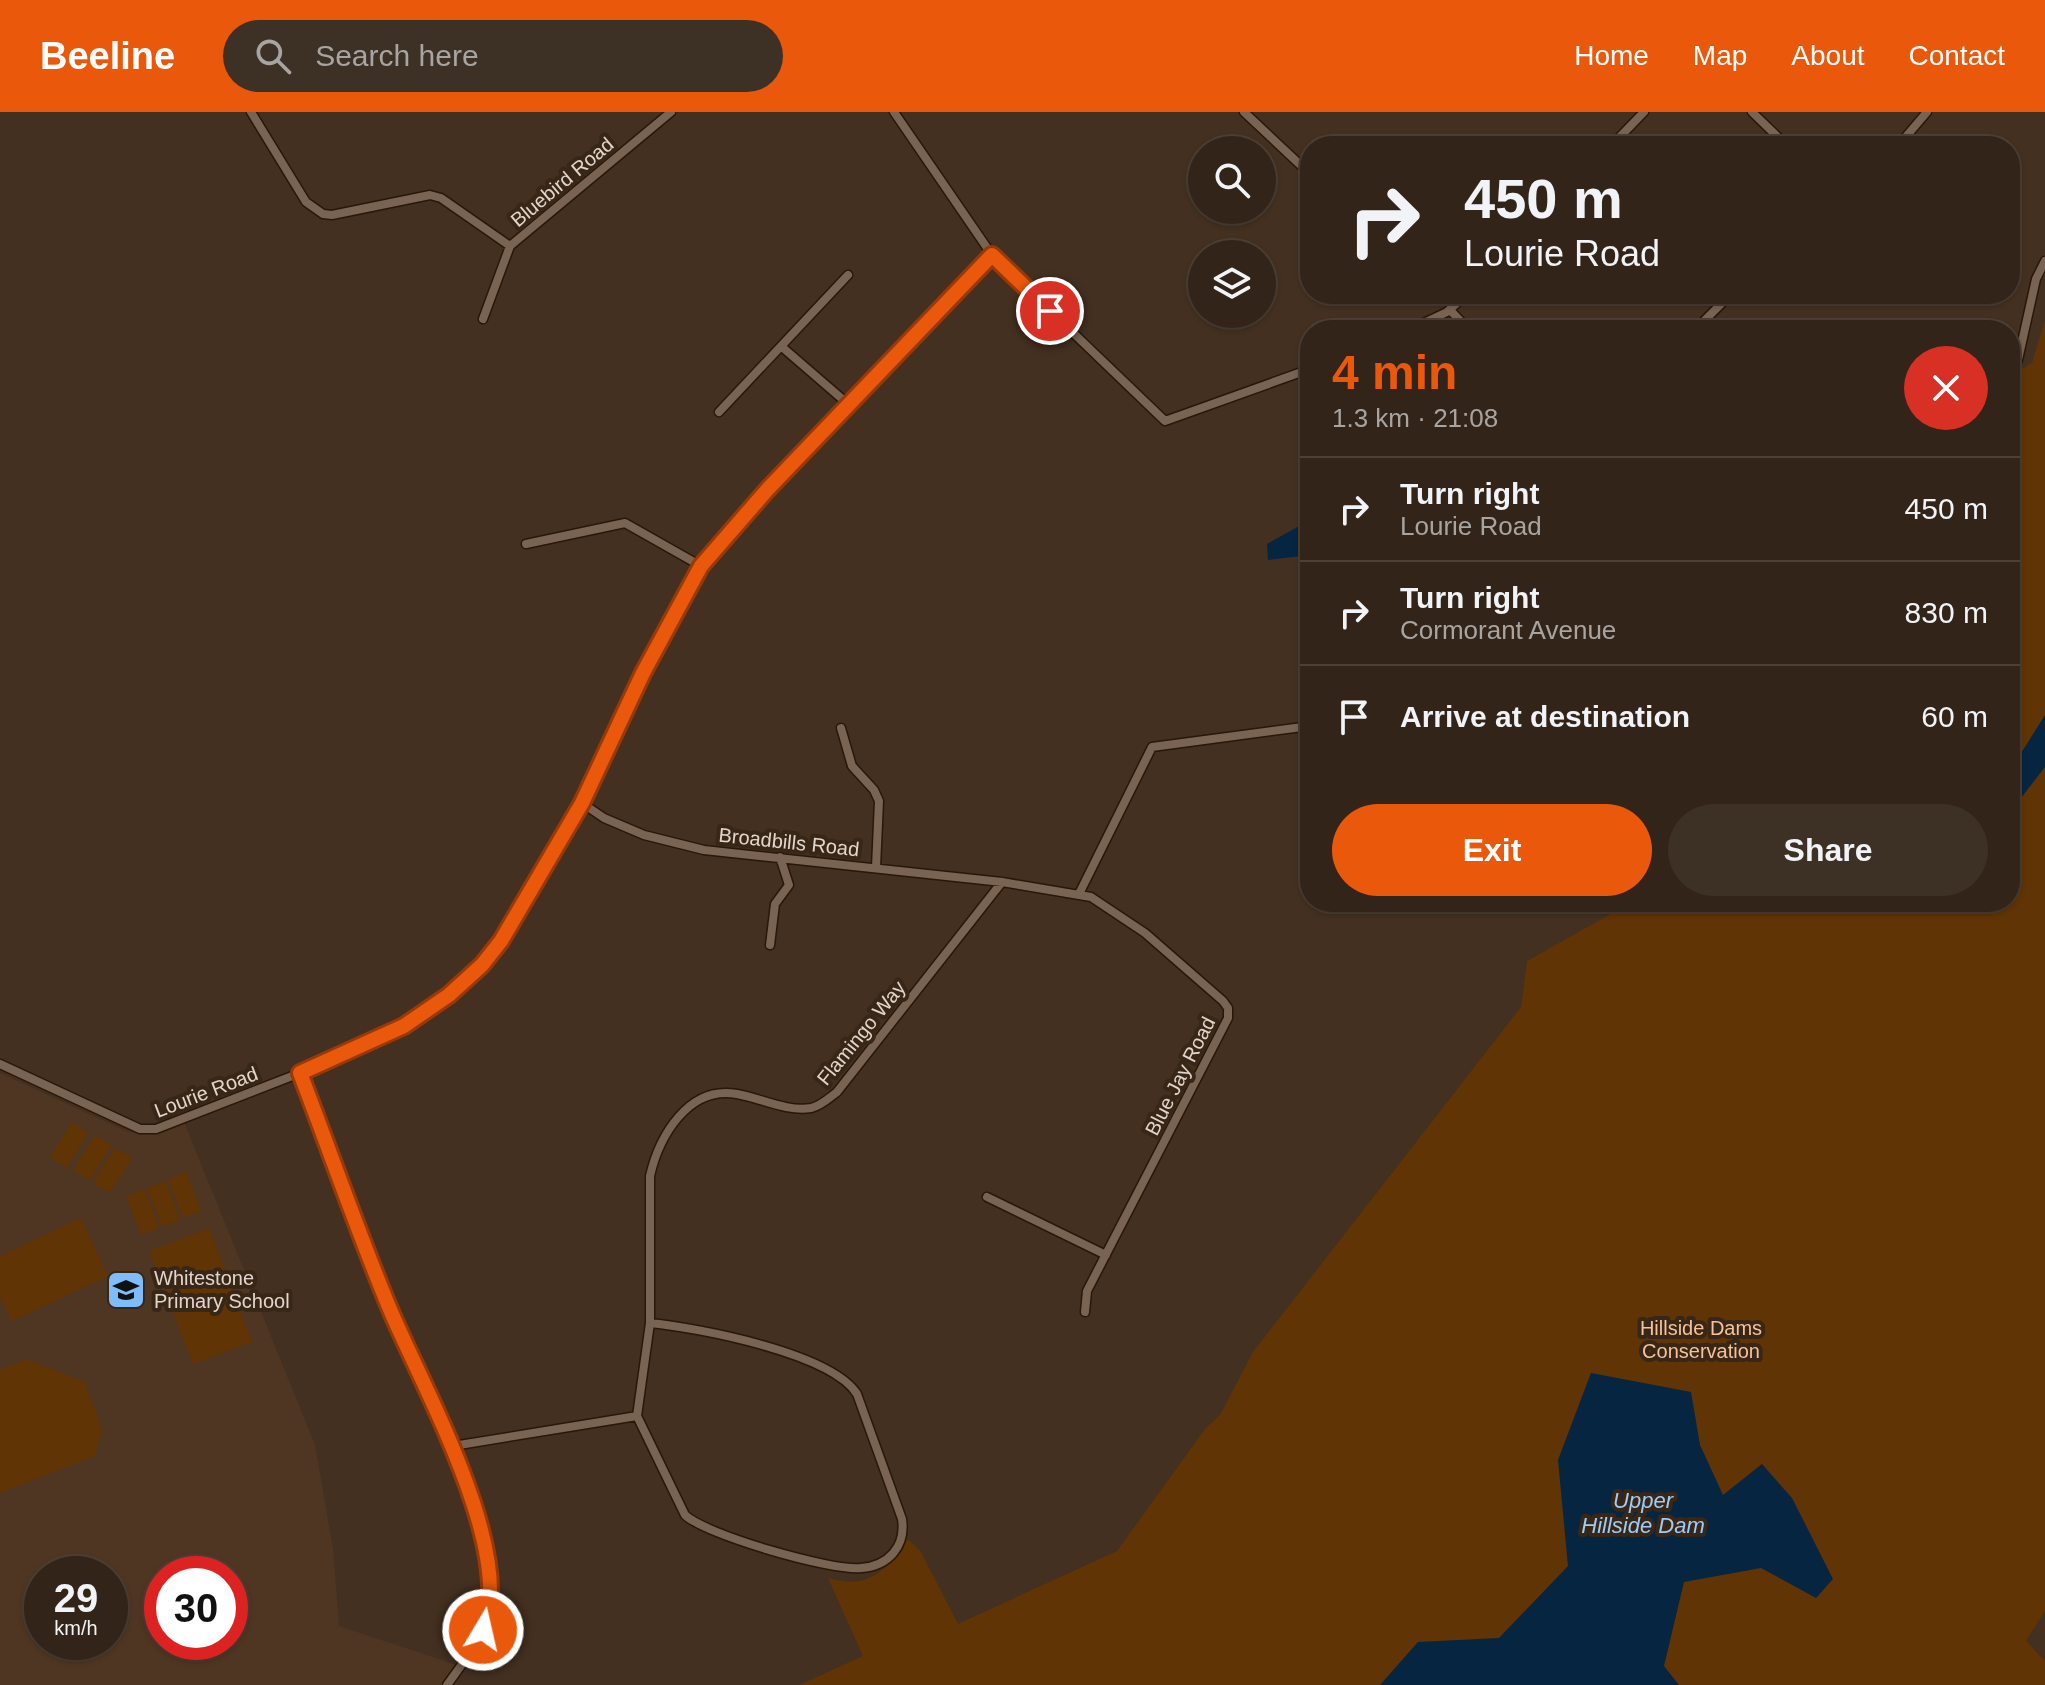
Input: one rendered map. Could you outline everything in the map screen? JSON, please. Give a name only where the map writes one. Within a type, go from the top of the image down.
[{"type":"street","points":[[251,112],[313,209],[332,215],[430,195],[441,198],[510,246],[483,319]]},
{"type":"street","name":"Bluebird Road","points":[[510,246],[671,112]]},
{"type":"street","points":[[894,112],[992,255],[1165,421],[1300,373]]},
{"type":"street","points":[[1244,112],[1300,165]]},
{"type":"street","points":[[1621,136],[1644,112]]},
{"type":"street","points":[[1907,136],[1927,112]]},
{"type":"street","points":[[1757,114],[1778,136]]},
{"type":"street","name":"Lourie Road","points":[[0,1064],[146,1130],[164,1127],[300,1073],[404,1026],[467,980],[501,941],[582,803],[643,673],[701,566],[848,404],[992,255]]},
{"type":"street","points":[[2020,351],[2036,279],[2045,261]]},
{"type":"street","points":[[719,412],[848,275]]},
{"type":"street","points":[[1430,320],[1456,304]]},
{"type":"street","points":[[1705,320],[1721,304]]},
{"type":"street","points":[[1450,310],[1460,320]]},
{"type":"street","points":[[782,347],[848,404]]},
{"type":"street","points":[[526,544],[625,523],[701,566]]},
{"type":"street","points":[[1079,894],[1152,747],[1300,727]]},
{"type":"street","points":[[841,728],[852,766],[874,790],[879,801],[876,867]]},
{"type":"street","name":"Broadbills Road","points":[[582,803],[604,818],[667,842],[704,850],[1002,882]]},
{"type":"street","points":[[770,945],[775,904],[789,885],[780,857]]},
{"type":"street","name":"Blue Jay Road","points":[[1002,882],[1079,894],[1102,901],[1145,933],[1223,1001],[1229,1013],[1087,1291],[1085,1312]]},
{"type":"street","name":"Flamingo Way","points":[[637,1416],[650,1323],[650,1176],[665,1134],[680,1115],[704,1098],[734,1093],[793,1108],[815,1107],[827,1100],[837,1092],[1002,882]]},
{"type":"street","points":[[300,1073],[390,1308],[453,1446],[483,1542],[489,1598],[483,1630],[447,1685]]},
{"type":"street","points":[[987,1197],[1106,1255]]},
{"type":"street","points":[[453,1446],[637,1416],[674,1497],[685,1515],[699,1525],[769,1550],[849,1569],[865,1568],[887,1559],[902,1544],[904,1533],[857,1394],[841,1375],[724,1333],[650,1323]]},
{"type":"shaded area","name":"Whitestone Primary School","points":[[0,1073],[128,1132],[153,1134],[184,1122],[315,1445],[333,1549],[339,1626],[460,1666],[446,1685],[0,1685]]},
{"type":"green space","name":"Hillside Dams Conservation","points":[[2045,320],[2045,1611],[2026,1641],[2045,1661],[2045,1685],[799,1685],[863,1656],[828,1578],[851,1582],[870,1577],[896,1557],[904,1548],[904,1542],[909,1540],[921,1552],[958,1624],[1117,1551],[1205,1429],[1220,1415],[1253,1352],[1521,1007],[1527,961],[1614,912],[2020,912],[2020,370],[2032,363]]},
{"type":"green space","points":[[72,1122],[88,1133],[67,1168],[50,1157]]},
{"type":"green space","points":[[95,1135],[112,1145],[90,1180],[73,1170]]},
{"type":"green space","points":[[115,1148],[132,1158],[110,1193],[93,1183]]},
{"type":"green space","points":[[186,1172],[201,1211],[183,1218],[168,1179]]},
{"type":"green space","points":[[166,1181],[180,1220],[162,1227],[147,1188]]},
{"type":"green space","points":[[145,1189],[159,1228],[141,1235],[126,1196]]},
{"type":"green space","points":[[81,1218],[108,1276],[12,1321],[0,1297],[0,1256]]},
{"type":"green space","points":[[209,1228],[252,1342],[193,1364],[149,1251]]},
{"type":"green space","points":[[26,1359],[85,1382],[102,1430],[95,1456],[0,1493],[0,1370]]},
{"type":"water","points":[[1300,526],[1300,556],[1268,560],[1267,544]]},
{"type":"water","points":[[2045,715],[2045,767],[2021,798],[2020,755]]},
{"type":"water","name":"Upper Hillside Dam","points":[[1591,1373],[1691,1392],[1700,1445],[1723,1495],[1762,1464],[1792,1498],[1833,1579],[1816,1598],[1761,1568],[1684,1582],[1664,1666],[1679,1685],[1380,1685],[1418,1642],[1499,1638],[1568,1566],[1558,1460]]},
{"type":"place","name":"Whitestone Primary School","points":[[126,1290]]},
{"type":"route","points":[[483,1630],[488,1614],[488,1569],[483,1542],[453,1446],[390,1308],[300,1073],[404,1026],[449,995],[482,965],[501,941],[582,803],[643,673],[701,566],[767,490],[992,255],[1050,311]]}]
